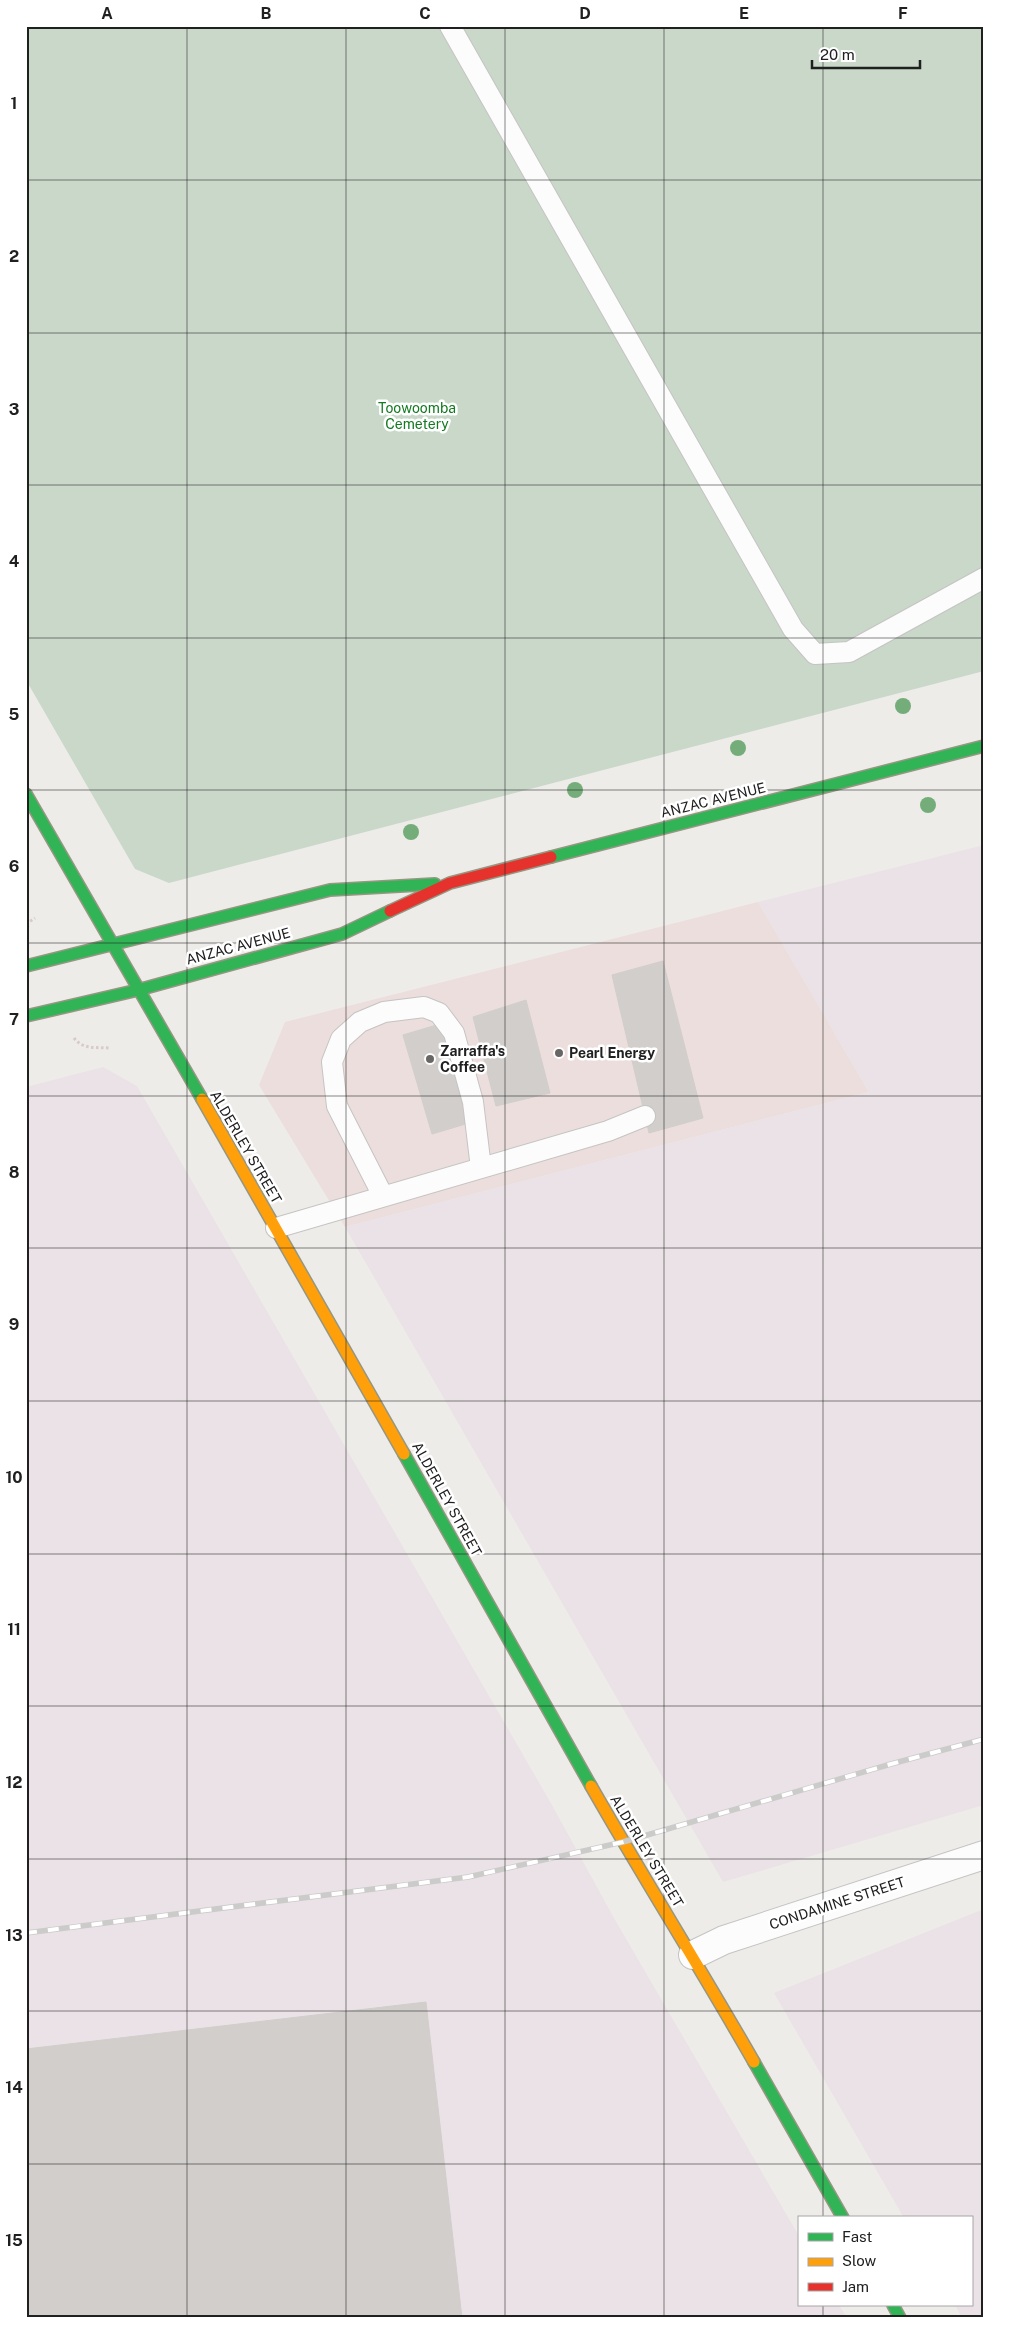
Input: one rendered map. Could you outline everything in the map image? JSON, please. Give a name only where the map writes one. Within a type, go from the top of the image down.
[{"type":"main road","name":"ANZAC AVENUE","points":[[26,1016],[138,990],[342,934],[450,883],[984,746]]},
{"type":"main road","name":"ALDERLEY STREET","points":[[26,794],[276,1228],[623,1842],[693,1955],[842,2216]]},
{"type":"main road","name":"ANZAC AVENUE","points":[[26,966],[113,946],[330,890],[450,883]]},
{"type":"main road","points":[[894,2306],[900,2318]]},
{"type":"street","name":"CONDAMINE STREET","points":[[693,1955],[724,1940],[984,1855]]},
{"type":"lane","points":[[450,26],[793,629],[815,654],[849,652],[984,578]]},
{"type":"lane","points":[[383,1196],[337,1106],[332,1062],[341,1038],[360,1022],[384,1012],[424,1007],[439,1013],[454,1033],[474,1102],[481,1168]]},
{"type":"lane","points":[[276,1228],[608,1131],[645,1116]]},
{"type":"path","points":[[26,924],[35,918]]},
{"type":"path","points":[[72,1035],[78,1044],[87,1047],[110,1048]]},
{"type":"shaded area","points":[[984,845],[984,1805],[723,1882],[345,1227],[869,1092],[758,902]]},
{"type":"shaded area","name":"Pearl Energy","points":[[758,902],[869,1092],[345,1227],[259,1085],[285,1022]]},
{"type":"shaded area","points":[[103,1067],[137,1086],[552,1805],[614,1918],[798,2234],[798,2306],[840,2306],[847,2318],[26,2318],[26,1087]]},
{"type":"shaded area","points":[[984,1909],[984,2318],[962,2318],[956,2306],[972,2306],[972,2216],[903,2216],[774,1993]]},
{"type":"green space","name":"Toowoomba Cemetery","points":[[26,26],[984,26],[984,671],[169,883],[135,869],[26,680]]},
{"type":"building","points":[[663,961],[703,1118],[649,1133],[612,975]]},
{"type":"building","points":[[526,1000],[550,1093],[496,1106],[473,1017]]},
{"type":"building","points":[[440,1024],[469,1123],[432,1134],[403,1035]]},
{"type":"building","points":[[426,2002],[462,2318],[26,2318],[26,2049]]},
{"type":"railway","points":[[26,1933],[468,1877],[623,1842],[984,1739]]},
{"type":"traffic: fast","points":[[551,857],[984,746]]},
{"type":"traffic: fast","points":[[26,794],[202,1099]]},
{"type":"traffic: fast","points":[[26,966],[330,890],[435,884]]},
{"type":"traffic: fast","points":[[26,1016],[138,990],[342,934],[390,911]]},
{"type":"traffic: fast","points":[[404,1454],[591,1786]]},
{"type":"traffic: fast","points":[[754,2062],[842,2216]]},
{"type":"traffic: fast","points":[[894,2306],[900,2318]]},
{"type":"traffic: slow","points":[[202,1099],[404,1454]]},
{"type":"traffic: slow","points":[[591,1786],[754,2062]]},
{"type":"traffic: jam","points":[[390,911],[450,883],[551,857]]},
{"type":"place","name":"Pearl Energy","points":[[559,1053]]},
{"type":"place","name":"Zarraffa's Coffee","points":[[430,1059]]}]
